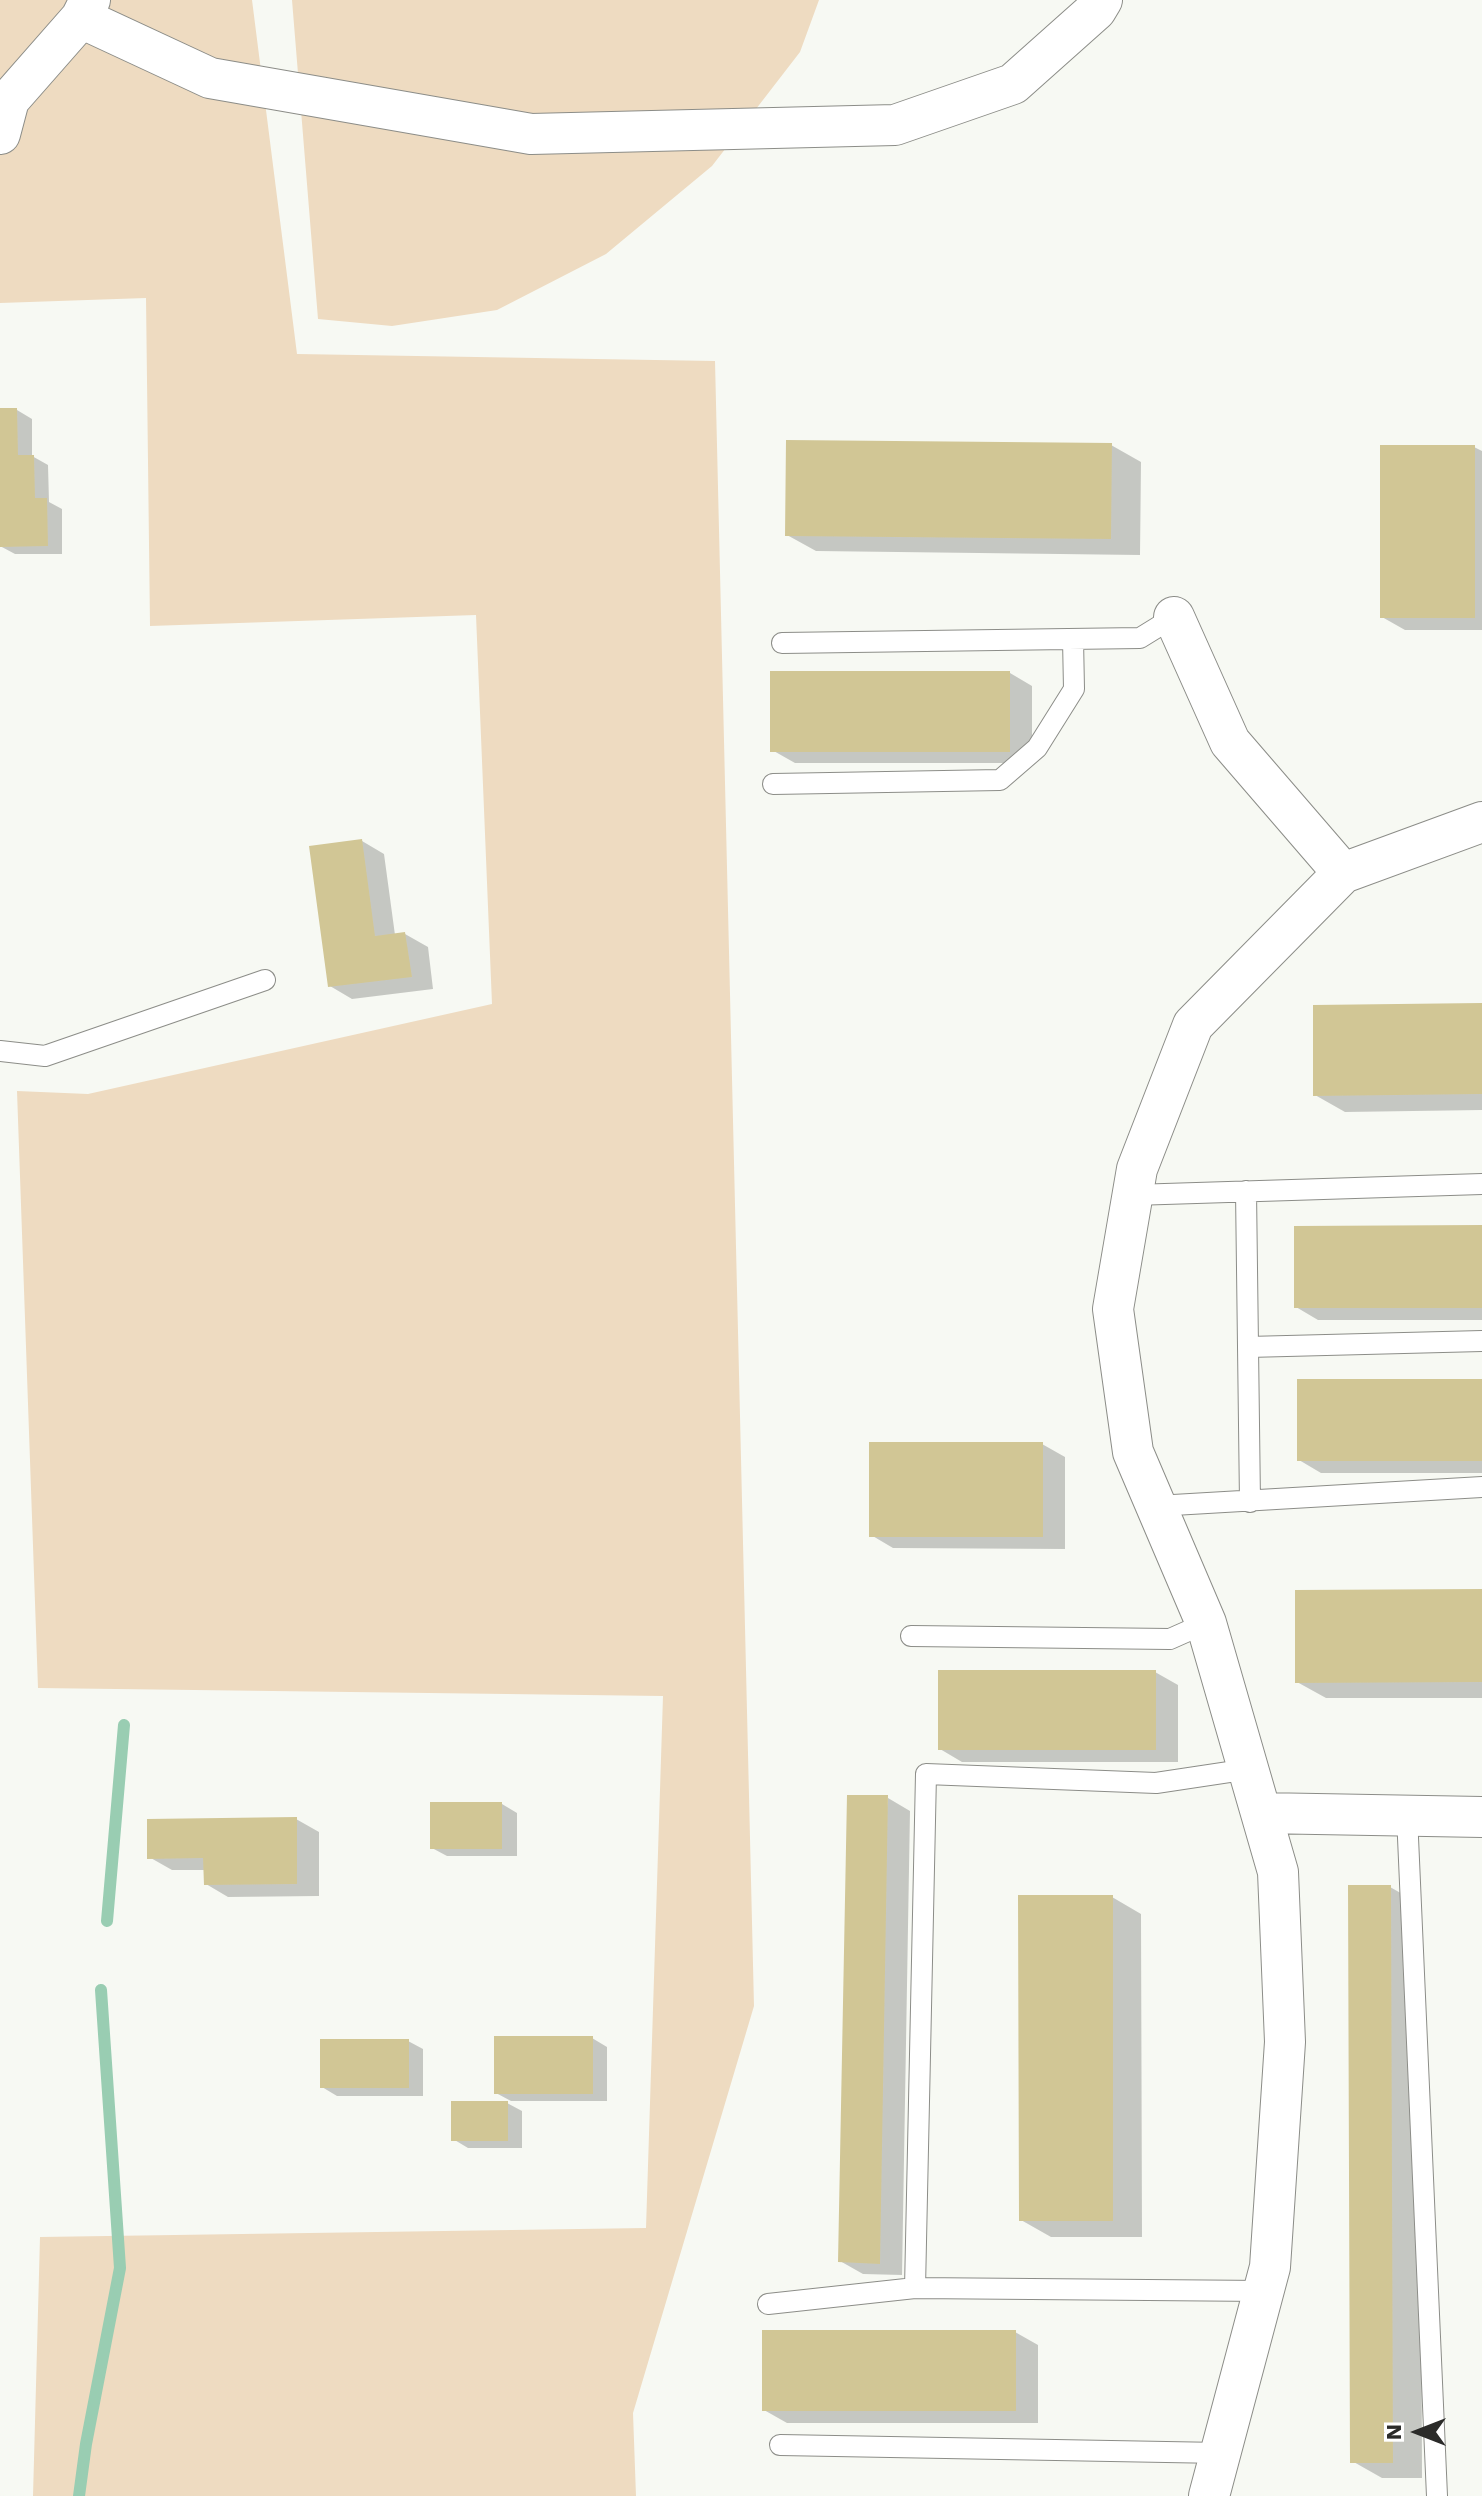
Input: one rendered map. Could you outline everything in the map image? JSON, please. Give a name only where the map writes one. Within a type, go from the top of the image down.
[{"type":"street","points":[[0,134],[9,100],[85,9],[210,78],[531,134],[895,125],[1013,84],[1096,10],[1102,0]]},
{"type":"street","points":[[1174,617],[1230,742],[1343,873]]},
{"type":"street","points":[[1209,2496],[1270,2267],[1285,2042],[1278,1872],[1206,1623],[1133,1452],[1113,1309],[1137,1169],[1193,1025],[1343,873],[1482,822]]},
{"type":"street","points":[[1261,1813],[1482,1817]]},
{"type":"lane","points":[[782,643],[1140,638],[1174,617]]},
{"type":"lane","points":[[773,784],[1000,780],[1037,748],[1074,689],[1073,639]]},
{"type":"lane","points":[[0,1051],[45,1056],[265,980]]},
{"type":"lane","points":[[1133,1195],[1482,1184]]},
{"type":"lane","points":[[1246,1191],[1250,1502]]},
{"type":"lane","points":[[1248,1347],[1482,1341]]},
{"type":"lane","points":[[1156,1506],[1482,1487]]},
{"type":"lane","points":[[911,1636],[1170,1639],[1206,1623]]},
{"type":"lane","points":[[915,2288],[926,1774],[1156,1783],[1249,1769]]},
{"type":"lane","points":[[1407,1815],[1437,2496]]},
{"type":"lane","points":[[768,2304],[915,2288],[1264,2291]]},
{"type":"lane","points":[[780,2445],[1221,2453]]},
{"type":"shaded area","points":[[0,0],[252,0],[297,354],[715,361],[754,2006],[633,2413],[636,2496],[33,2496],[40,2237],[646,2228],[663,1696],[38,1688],[17,1091],[88,1094],[492,1004],[476,615],[150,626],[146,298],[0,303]]},
{"type":"shaded area","points":[[292,0],[819,0],[800,52],[712,166],[606,254],[497,310],[392,326],[318,319]]},
{"type":"building","points":[[0,408],[17,408],[18,455],[34,455],[35,498],[47,498],[48,546],[0,547]]},
{"type":"building","points":[[786,440],[1112,443],[1111,539],[785,536]]},
{"type":"building","points":[[1380,445],[1475,445],[1475,618],[1380,618]]},
{"type":"building","points":[[770,671],[1010,671],[1010,752],[770,752]]},
{"type":"building","points":[[362,839],[375,936],[405,932],[412,977],[328,987],[309,846]]},
{"type":"building","points":[[1482,1003],[1482,1094],[1313,1096],[1313,1005]]},
{"type":"building","points":[[1482,1225],[1482,1308],[1294,1308],[1294,1226]]},
{"type":"building","points":[[1297,1379],[1482,1379],[1482,1461],[1297,1461]]},
{"type":"building","points":[[869,1442],[1043,1442],[1043,1537],[869,1537]]},
{"type":"building","points":[[1482,1589],[1482,1682],[1295,1683],[1295,1590]]},
{"type":"building","points":[[938,1670],[1156,1670],[1156,1750],[938,1750]]},
{"type":"building","points":[[847,1795],[888,1795],[880,2264],[838,2262]]},
{"type":"building","points":[[430,1802],[502,1802],[502,1849],[430,1849]]},
{"type":"building","points":[[297,1817],[297,1884],[204,1885],[203,1858],[147,1859],[147,1819]]},
{"type":"building","points":[[1348,1885],[1391,1885],[1393,2463],[1350,2463]]},
{"type":"building","points":[[1018,1895],[1113,1895],[1113,2221],[1019,2221]]},
{"type":"building","points":[[494,2036],[593,2036],[593,2094],[494,2094]]},
{"type":"building","points":[[320,2039],[409,2039],[409,2088],[320,2088]]},
{"type":"building","points":[[451,2101],[508,2101],[508,2141],[451,2141]]},
{"type":"building","points":[[762,2330],[1016,2330],[1016,2411],[762,2411]]},
{"type":"waterway","points":[[107,1921],[124,1725]]},
{"type":"waterway","points":[[79,2496],[120,2268],[101,1990]]}]
